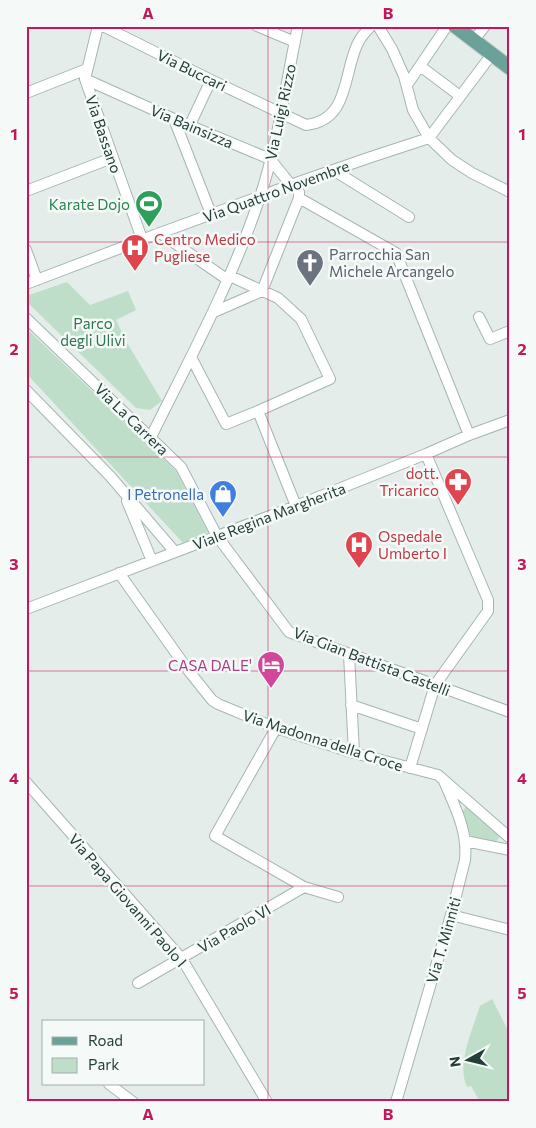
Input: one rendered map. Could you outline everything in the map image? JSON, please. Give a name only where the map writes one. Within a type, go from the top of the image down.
[{"type":"main road","points":[[455,26],[510,68]]},
{"type":"street","points":[[26,93],[86,74],[98,26]]},
{"type":"street","name":"Via Buccari","points":[[103,26],[211,80],[306,124],[322,121],[337,108],[342,98],[356,47],[361,37],[371,26]]},
{"type":"street","points":[[257,26],[295,42]]},
{"type":"street","name":"Via Luigi Rizzo","points":[[214,312],[238,258],[260,196],[282,113],[298,26]]},
{"type":"street","points":[[378,26],[392,49],[404,76],[413,110],[429,138],[452,160],[472,173],[510,192]]},
{"type":"street","points":[[407,85],[447,26]]},
{"type":"street","points":[[474,40],[484,26]]},
{"type":"street","points":[[429,138],[492,54]]},
{"type":"street","points":[[420,66],[460,96]]},
{"type":"street","name":"Via Bainsizza","points":[[86,74],[174,119],[270,159],[295,183]]},
{"type":"street","name":"Via Bassano","points":[[86,74],[112,158],[142,239]]},
{"type":"street","points":[[190,125],[211,80]]},
{"type":"street","points":[[174,119],[211,214]]},
{"type":"street","name":"Via Quattro Novembre","points":[[26,284],[295,183],[429,138]]},
{"type":"street","points":[[26,191],[112,158]]},
{"type":"street","points":[[333,170],[409,217]]},
{"type":"street","points":[[151,437],[214,312],[262,291],[299,198],[295,183]]},
{"type":"street","points":[[299,198],[396,253],[470,435]]},
{"type":"street","points":[[160,233],[229,278],[278,298],[301,318],[330,379],[258,412],[226,424],[191,357]]},
{"type":"street","points":[[26,250],[38,280]]},
{"type":"street","points":[[479,316],[490,339],[510,330]]},
{"type":"street","name":"Via La Carrera","points":[[26,318],[182,467],[217,536]]},
{"type":"street","points":[[26,390],[123,490],[175,552]]},
{"type":"street","points":[[258,412],[296,506]]},
{"type":"street","name":"Viale Regina Margherita","points":[[26,609],[296,506],[510,420]]},
{"type":"street","points":[[410,768],[435,685],[488,611],[488,600],[426,454]]},
{"type":"street","points":[[123,490],[152,561]]},
{"type":"street","name":"Via Gian Battista Castelli","points":[[217,536],[289,632],[510,712]]},
{"type":"street","name":"Via Madonna della Croce","points":[[119,573],[188,670],[212,700],[276,728],[354,754],[443,778],[510,838]]},
{"type":"street","points":[[348,654],[354,754]]},
{"type":"street","points":[[351,705],[422,729]]},
{"type":"street","points":[[276,728],[215,836],[304,887],[338,898]]},
{"type":"street","name":"Via T. Minniti","points":[[396,1102],[451,915],[465,860],[464,831],[443,778]]},
{"type":"street","name":"Via Papa Giovanni Paolo I","points":[[26,782],[182,959],[267,1102]]},
{"type":"street","points":[[465,841],[510,850]]},
{"type":"street","name":"Via Paolo VI","points":[[138,983],[304,887]]},
{"type":"street","points":[[451,915],[510,930]]},
{"type":"street","points":[[113,1086],[133,1102]]},
{"type":"green space","name":"Parco degli Ulivi","points":[[67,282],[90,305],[128,291],[136,310],[116,320],[126,341],[162,401],[150,410],[136,408],[26,301],[26,296]]},
{"type":"green space","points":[[26,328],[176,471],[208,532],[183,543],[26,373]]},
{"type":"green space","points":[[466,806],[500,837],[494,844],[474,838],[468,833],[462,813]]},
{"type":"green space","points":[[492,999],[510,1034],[510,1102],[480,1102],[471,1086],[467,1087],[464,1078],[464,1057],[480,1006]]},
{"type":"place","name":"Karate Dojo","points":[[149,228]]},
{"type":"place","name":"Centro Medico Pugliese","points":[[135,272]]},
{"type":"place","name":"Parrocchia San Michele Arcangelo","points":[[310,287]]},
{"type":"place","name":"dott. Tricarico","points":[[458,506]]},
{"type":"place","name":"I Petronella","points":[[223,518]]},
{"type":"place","name":"Ospedale Umberto I","points":[[359,569]]},
{"type":"place","name":"CASA DALE'","points":[[271,689]]}]
